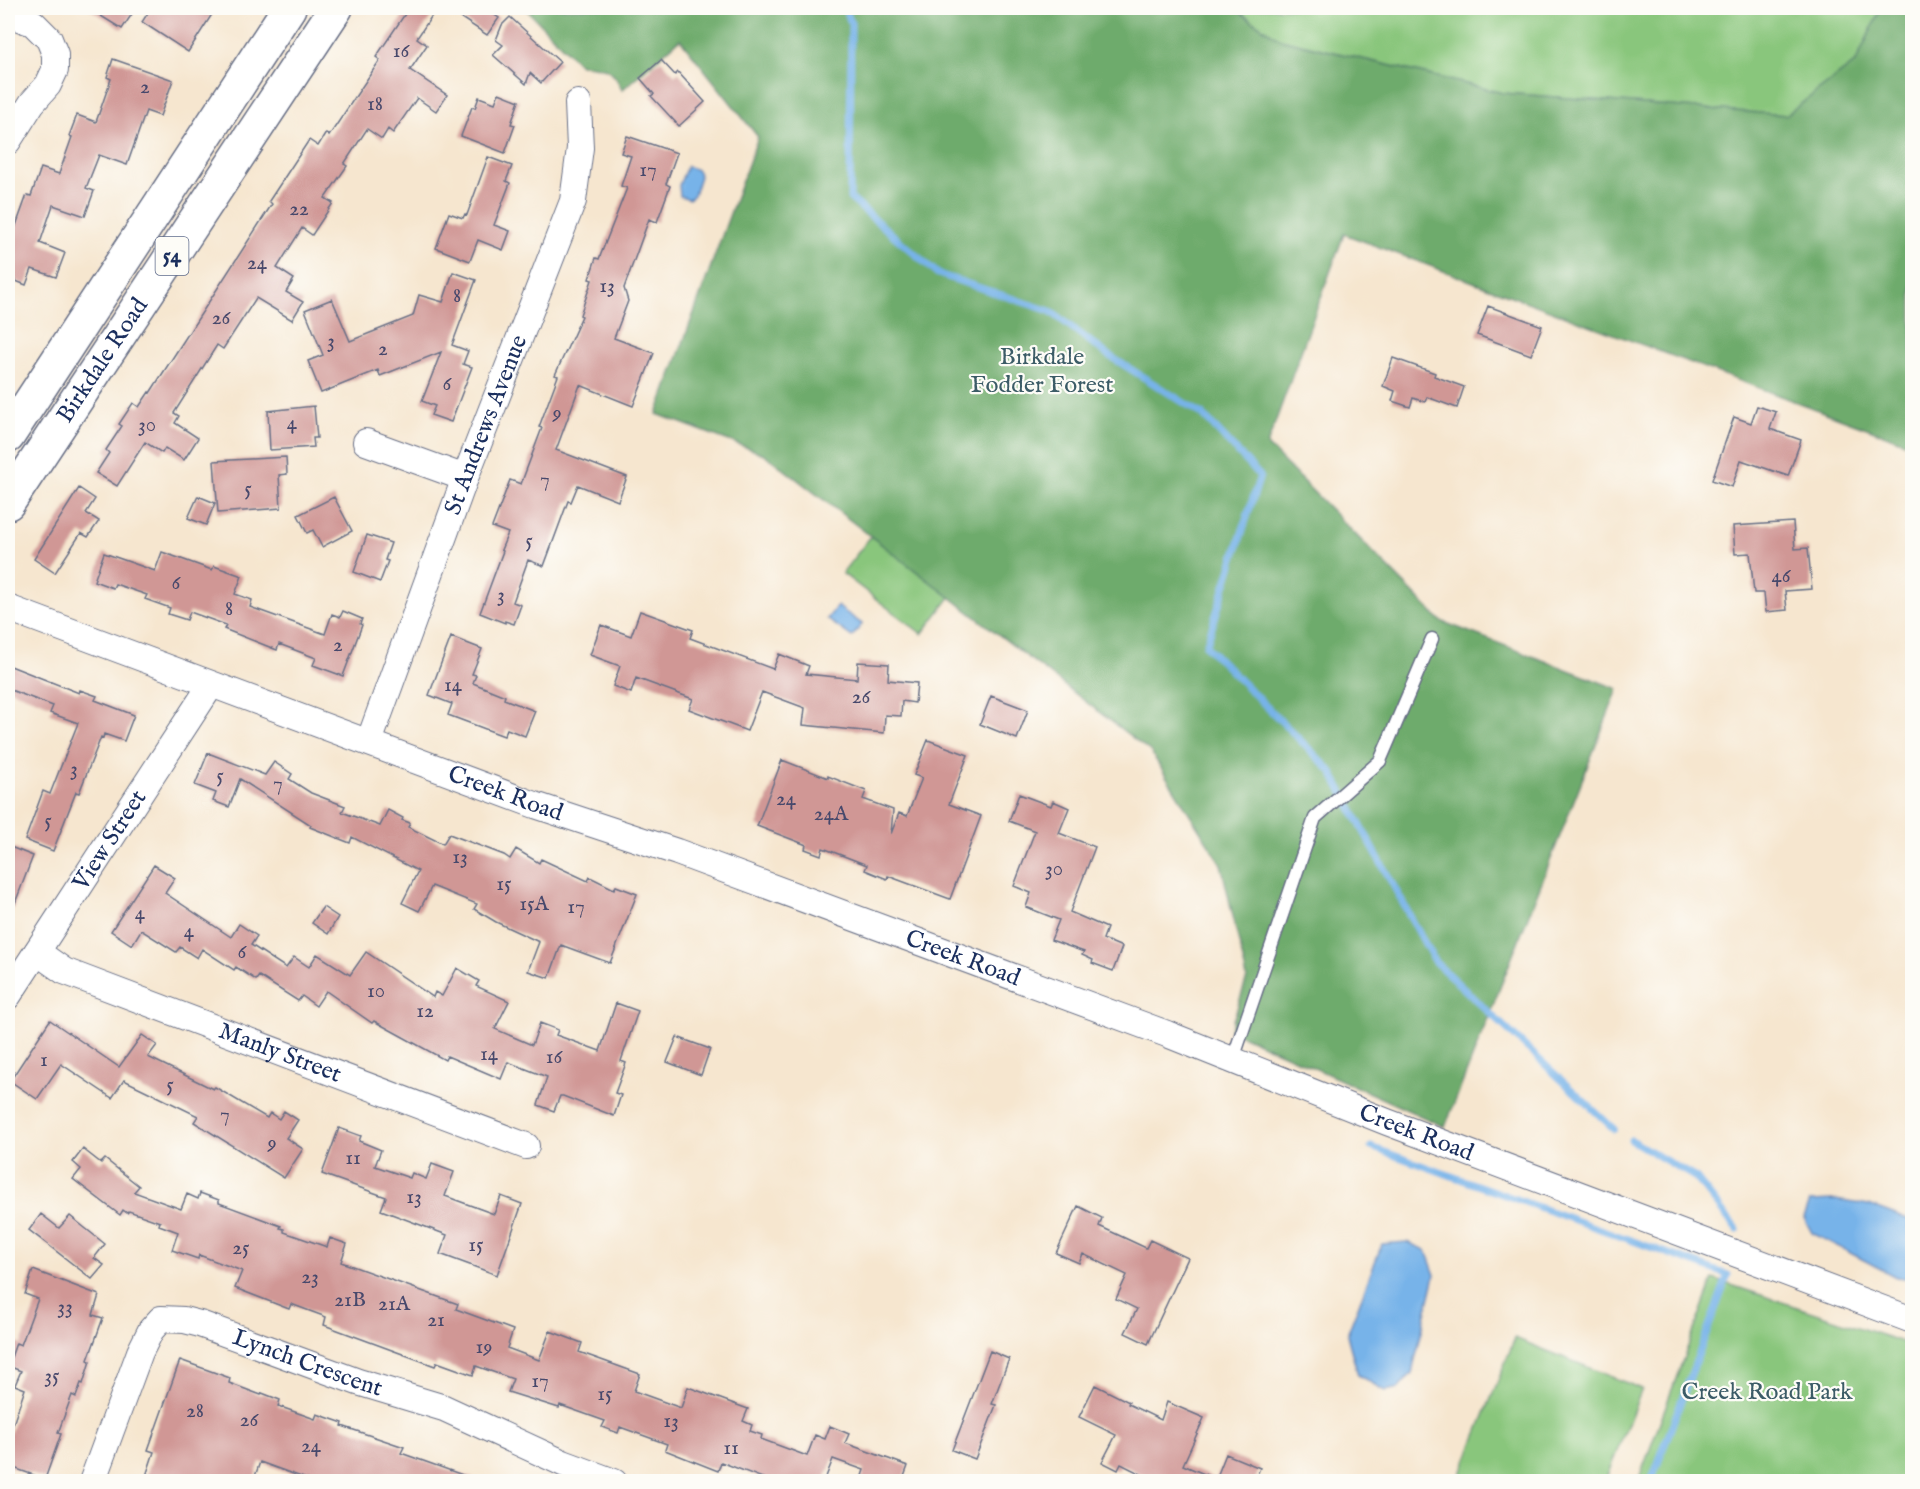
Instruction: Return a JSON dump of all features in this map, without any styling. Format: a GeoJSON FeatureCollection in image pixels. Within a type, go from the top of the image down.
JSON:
{"type":"FeatureCollection","features":[{"type":"Feature","properties":{"kind":"main road","name":"Birkdale Road"},"geometry":{"type":"LineString","coordinates":[[8,436],[289,8]]}},
{"type":"Feature","properties":{"kind":"main road","name":"Birkdale Road"},"geometry":{"type":"LineString","coordinates":[[8,503],[336,8]]}},
{"type":"Feature","properties":{"kind":"street"},"geometry":{"type":"LineString","coordinates":[[8,14],[33,23],[49,39],[55,54],[55,70],[48,85],[32,103],[8,141]]}},
{"type":"Feature","properties":{"kind":"street","name":"St Andrews Avenue"},"geometry":{"type":"LineString","coordinates":[[369,742],[465,478],[573,201],[580,148],[578,103]]}},
{"type":"Feature","properties":{"kind":"street"},"geometry":{"type":"LineString","coordinates":[[366,442],[465,478]]}},
{"type":"Feature","properties":{"kind":"street","name":"Creek Road"},"geometry":{"type":"LineString","coordinates":[[8,608],[535,805],[677,852],[835,910],[1233,1059],[1319,1096],[1912,1320]]}},
{"type":"Feature","properties":{"kind":"street","name":"View Street"},"geometry":{"type":"LineString","coordinates":[[8,996],[211,685]]}},
{"type":"Feature","properties":{"kind":"street","name":"Manly Street"},"geometry":{"type":"LineString","coordinates":[[37,952],[64,971],[526,1146]]}},
{"type":"Feature","properties":{"kind":"street","name":"Lynch Crescent"},"geometry":{"type":"LineString","coordinates":[[92,1482],[140,1352],[151,1330],[161,1319],[192,1322],[358,1382],[444,1408],[563,1463],[614,1482]]}},
{"type":"Feature","properties":{"kind":"lane"},"geometry":{"type":"LineString","coordinates":[[1233,1059],[1315,818],[1380,761],[1432,639]]}},
{"type":"Feature","properties":{"kind":"green space","name":"Birkdale Fodder Forest"},"geometry":{"type":"Polygon","coordinates":[[[525,8],[1233,8],[1280,39],[1503,93],[1786,115],[1856,62],[1881,8],[1912,8],[1912,445],[1344,234],[1267,445],[1441,621],[1618,689],[1445,1127],[1230,1030],[1247,978],[1221,864],[1151,752],[764,454],[657,414],[758,137],[680,39],[622,90],[615,76],[606,69],[580,65],[525,8]]]}},
{"type":"Feature","properties":{"kind":"green space"},"geometry":{"type":"Polygon","coordinates":[[[1233,8],[1881,8],[1856,62],[1786,115],[1503,93],[1280,39],[1233,8]]]}},
{"type":"Feature","properties":{"kind":"green space"},"geometry":{"type":"Polygon","coordinates":[[[871,536],[951,596],[922,634],[842,573],[871,536]]]}},
{"type":"Feature","properties":{"kind":"green space","name":"Creek Road Park"},"geometry":{"type":"Polygon","coordinates":[[[1713,1279],[1912,1345],[1912,1481],[1638,1481],[1713,1279]]]}},
{"type":"Feature","properties":{"kind":"green space"},"geometry":{"type":"Polygon","coordinates":[[[1515,1338],[1642,1389],[1605,1481],[1458,1481],[1515,1338]]]}},
{"type":"Feature","properties":{"kind":"water"},"geometry":{"type":"Polygon","coordinates":[[[687,166],[697,170],[700,176],[694,195],[689,199],[680,196],[679,185],[687,166]]]}},
{"type":"Feature","properties":{"kind":"water"},"geometry":{"type":"Polygon","coordinates":[[[837,606],[862,624],[852,637],[827,619],[837,606]]]}},
{"type":"Feature","properties":{"kind":"water"},"geometry":{"type":"Polygon","coordinates":[[[1835,1200],[1869,1205],[1912,1221],[1912,1279],[1896,1277],[1812,1233],[1804,1218],[1810,1201],[1835,1200]]]}},
{"type":"Feature","properties":{"kind":"water"},"geometry":{"type":"Polygon","coordinates":[[[1407,1242],[1426,1250],[1435,1275],[1412,1373],[1399,1388],[1385,1391],[1358,1375],[1347,1335],[1382,1244],[1407,1242]]]}},
{"type":"Feature","properties":{"kind":"building"},"geometry":{"type":"Polygon","coordinates":[[[88,8],[136,8],[122,29],[88,8]]]}},
{"type":"Feature","properties":{"kind":"building"},"geometry":{"type":"Polygon","coordinates":[[[151,8],[216,8],[188,52],[142,22],[151,8]]]}},
{"type":"Feature","properties":{"kind":"building"},"geometry":{"type":"Polygon","coordinates":[[[409,8],[437,8],[417,38],[427,45],[410,70],[447,95],[436,111],[417,98],[393,133],[388,129],[382,139],[367,129],[344,164],[347,166],[325,198],[333,203],[312,235],[302,228],[277,268],[294,279],[286,292],[303,302],[292,320],[256,298],[223,349],[217,345],[174,413],[179,416],[175,423],[198,438],[184,460],[165,448],[162,453],[145,442],[117,486],[96,473],[109,453],[106,450],[122,426],[119,424],[133,403],[139,407],[150,393],[272,204],[269,201],[309,140],[318,146],[326,133],[329,136],[380,60],[376,57],[409,8]]]}},
{"type":"Feature","properties":{"kind":"building"},"geometry":{"type":"Polygon","coordinates":[[[446,8],[484,8],[499,18],[487,35],[446,8]]]}},
{"type":"Feature","properties":{"kind":"building"},"geometry":{"type":"Polygon","coordinates":[[[510,17],[560,62],[541,83],[530,73],[526,84],[493,55],[503,45],[496,40],[502,25],[510,17]]]}},
{"type":"Feature","properties":{"kind":"building"},"geometry":{"type":"Polygon","coordinates":[[[113,59],[173,80],[160,116],[146,111],[127,165],[99,155],[86,188],[94,191],[85,216],[53,205],[40,243],[65,253],[56,277],[32,269],[26,285],[8,278],[8,232],[13,234],[27,195],[31,196],[41,168],[59,174],[77,115],[96,122],[111,79],[107,77],[113,59]]]}},
{"type":"Feature","properties":{"kind":"building"},"geometry":{"type":"Polygon","coordinates":[[[661,60],[675,75],[678,72],[705,102],[679,126],[651,96],[654,94],[640,78],[661,60]]]}},
{"type":"Feature","properties":{"kind":"building"},"geometry":{"type":"Polygon","coordinates":[[[499,93],[519,101],[511,124],[515,125],[505,153],[461,136],[472,107],[475,108],[479,97],[495,103],[499,93]]]}},
{"type":"Feature","properties":{"kind":"building"},"geometry":{"type":"Polygon","coordinates":[[[627,136],[677,153],[666,184],[670,186],[657,222],[649,219],[624,288],[628,301],[614,338],[654,353],[633,406],[580,385],[556,450],[627,477],[618,501],[578,485],[571,502],[568,501],[544,566],[528,560],[513,602],[521,605],[514,624],[505,621],[505,623],[480,613],[508,533],[492,527],[510,480],[521,484],[542,428],[539,427],[558,376],[555,375],[582,316],[580,315],[592,280],[589,279],[596,258],[599,259],[627,188],[621,186],[631,156],[621,153],[627,136]]]}},
{"type":"Feature","properties":{"kind":"building"},"geometry":{"type":"Polygon","coordinates":[[[488,157],[512,166],[506,181],[510,183],[494,225],[510,231],[503,250],[478,240],[470,261],[436,248],[449,213],[463,218],[465,214],[467,215],[488,157]]]}},
{"type":"Feature","properties":{"kind":"building"},"geometry":{"type":"Polygon","coordinates":[[[453,272],[476,280],[452,345],[468,351],[463,364],[472,367],[451,422],[431,415],[435,406],[422,401],[441,352],[380,376],[378,370],[321,393],[308,361],[323,355],[305,310],[332,299],[350,341],[413,316],[419,295],[443,302],[453,272]]]}},
{"type":"Feature","properties":{"kind":"building"},"geometry":{"type":"Polygon","coordinates":[[[1488,306],[1542,326],[1531,355],[1477,335],[1488,306]]]}},
{"type":"Feature","properties":{"kind":"building"},"geometry":{"type":"Polygon","coordinates":[[[1393,358],[1435,373],[1434,376],[1464,387],[1457,408],[1427,397],[1425,402],[1413,398],[1410,407],[1392,401],[1395,391],[1383,386],[1393,358]]]}},
{"type":"Feature","properties":{"kind":"building"},"geometry":{"type":"Polygon","coordinates":[[[314,406],[317,438],[313,438],[314,447],[270,450],[268,411],[314,406]]]}},
{"type":"Feature","properties":{"kind":"building"},"geometry":{"type":"Polygon","coordinates":[[[1757,406],[1776,412],[1770,429],[1801,440],[1788,476],[1741,460],[1732,487],[1712,480],[1734,417],[1751,423],[1757,406]]]}},
{"type":"Feature","properties":{"kind":"building"},"geometry":{"type":"Polygon","coordinates":[[[286,457],[287,474],[279,475],[281,508],[218,513],[214,461],[286,457]]]}},
{"type":"Feature","properties":{"kind":"building"},"geometry":{"type":"Polygon","coordinates":[[[79,488],[95,499],[86,513],[99,521],[88,537],[81,533],[55,573],[34,559],[79,488]]]}},
{"type":"Feature","properties":{"kind":"building"},"geometry":{"type":"Polygon","coordinates":[[[198,496],[215,503],[206,525],[188,518],[198,496]]]}},
{"type":"Feature","properties":{"kind":"building"},"geometry":{"type":"Polygon","coordinates":[[[334,497],[352,531],[322,547],[313,530],[307,533],[298,515],[334,497]]]}},
{"type":"Feature","properties":{"kind":"building"},"geometry":{"type":"Polygon","coordinates":[[[1793,522],[1795,549],[1808,548],[1812,589],[1785,591],[1787,610],[1766,612],[1764,593],[1754,593],[1750,553],[1735,554],[1733,526],[1793,522]]]}},
{"type":"Feature","properties":{"kind":"building"},"geometry":{"type":"Polygon","coordinates":[[[367,535],[391,543],[385,560],[388,561],[380,582],[354,572],[367,535]]]}},
{"type":"Feature","properties":{"kind":"building"},"geometry":{"type":"Polygon","coordinates":[[[162,552],[212,570],[214,566],[242,576],[235,594],[252,600],[250,607],[325,634],[332,614],[340,617],[343,611],[362,619],[360,624],[362,625],[343,676],[313,665],[316,658],[279,644],[277,650],[224,629],[226,625],[190,612],[187,620],[168,614],[170,608],[145,599],[147,595],[115,584],[113,588],[94,581],[104,553],[155,571],[162,552]]]}},
{"type":"Feature","properties":{"kind":"building"},"geometry":{"type":"Polygon","coordinates":[[[640,611],[693,630],[690,638],[773,669],[779,654],[809,666],[806,674],[857,679],[858,662],[889,664],[888,680],[917,683],[915,703],[902,701],[901,716],[885,715],[884,733],[803,725],[805,708],[762,692],[747,731],[689,709],[693,699],[636,678],[631,693],[613,686],[620,666],[590,655],[601,625],[631,636],[640,611]]]}},
{"type":"Feature","properties":{"kind":"building"},"geometry":{"type":"Polygon","coordinates":[[[451,637],[482,649],[472,674],[476,675],[473,683],[505,696],[504,699],[535,711],[525,736],[507,729],[504,736],[448,715],[452,704],[429,695],[451,637]]]}},
{"type":"Feature","properties":{"kind":"building"},"geometry":{"type":"Polygon","coordinates":[[[8,665],[79,693],[80,690],[97,696],[95,700],[134,715],[124,741],[104,734],[103,738],[101,737],[53,851],[25,840],[43,791],[50,794],[78,723],[50,713],[53,706],[8,689],[8,665]]]}},
{"type":"Feature","properties":{"kind":"building"},"geometry":{"type":"Polygon","coordinates":[[[991,696],[1028,710],[1017,739],[980,724],[991,696]]]}},
{"type":"Feature","properties":{"kind":"building"},"geometry":{"type":"Polygon","coordinates":[[[928,740],[968,755],[949,804],[981,816],[950,899],[888,876],[887,879],[865,870],[867,865],[823,848],[821,855],[805,849],[804,844],[757,826],[782,760],[866,791],[863,799],[893,810],[891,834],[899,813],[907,816],[922,778],[914,775],[928,740]]]}},
{"type":"Feature","properties":{"kind":"building"},"geometry":{"type":"Polygon","coordinates":[[[208,753],[265,775],[274,762],[292,774],[289,779],[311,793],[345,806],[342,812],[380,826],[388,810],[410,823],[408,827],[443,844],[449,834],[510,859],[516,849],[539,863],[541,859],[588,881],[590,877],[614,889],[616,886],[637,894],[610,963],[561,945],[549,978],[528,971],[539,942],[474,909],[477,904],[432,886],[419,911],[402,903],[418,871],[352,837],[350,843],[310,827],[311,825],[240,779],[229,807],[213,801],[216,793],[195,785],[208,753]]]}},
{"type":"Feature","properties":{"kind":"building"},"geometry":{"type":"Polygon","coordinates":[[[1019,794],[1051,806],[1053,801],[1069,808],[1059,833],[1095,847],[1070,912],[1107,928],[1103,939],[1122,947],[1113,971],[1092,963],[1093,960],[1082,955],[1084,952],[1051,940],[1059,920],[1026,907],[1031,893],[1014,886],[1035,831],[1009,821],[1019,794]]]}},
{"type":"Feature","properties":{"kind":"building"},"geometry":{"type":"Polygon","coordinates":[[[8,846],[33,856],[9,919],[8,918],[8,846]]]}},
{"type":"Feature","properties":{"kind":"building"},"geometry":{"type":"Polygon","coordinates":[[[154,865],[175,878],[165,893],[231,937],[239,924],[257,936],[251,945],[286,968],[294,957],[309,967],[317,954],[350,975],[366,952],[433,997],[435,992],[442,996],[457,968],[479,981],[476,986],[509,1001],[495,1029],[532,1045],[540,1023],[558,1030],[556,1035],[600,1051],[616,1003],[638,1011],[621,1061],[626,1063],[615,1093],[621,1095],[614,1116],[563,1096],[560,1096],[554,1111],[538,1105],[547,1077],[508,1062],[501,1079],[447,1056],[445,1060],[374,1021],[372,1023],[326,991],[316,1006],[302,996],[298,1001],[259,976],[256,980],[236,967],[234,970],[202,949],[197,958],[180,947],[176,952],[141,930],[132,945],[111,931],[154,865]]]}},
{"type":"Feature","properties":{"kind":"building"},"geometry":{"type":"Polygon","coordinates":[[[323,907],[338,917],[328,934],[312,923],[323,907]]]}},
{"type":"Feature","properties":{"kind":"building"},"geometry":{"type":"Polygon","coordinates":[[[50,1020],[119,1067],[142,1035],[157,1045],[148,1057],[213,1089],[215,1087],[267,1118],[270,1113],[279,1119],[284,1111],[298,1120],[286,1138],[303,1149],[284,1178],[194,1122],[198,1116],[124,1080],[112,1098],[61,1064],[37,1099],[10,1081],[50,1020]]]}},
{"type":"Feature","properties":{"kind":"building"},"geometry":{"type":"Polygon","coordinates":[[[677,1037],[710,1049],[701,1075],[667,1062],[677,1037]]]}},
{"type":"Feature","properties":{"kind":"building"},"geometry":{"type":"Polygon","coordinates":[[[339,1128],[361,1136],[359,1141],[381,1150],[375,1166],[410,1178],[412,1173],[426,1179],[432,1164],[454,1172],[445,1196],[494,1214],[501,1196],[522,1204],[497,1275],[440,1254],[447,1235],[381,1210],[386,1197],[322,1174],[339,1128]]]}},
{"type":"Feature","properties":{"kind":"building"},"geometry":{"type":"Polygon","coordinates":[[[83,1149],[101,1163],[105,1159],[139,1186],[134,1192],[181,1209],[187,1194],[198,1199],[200,1193],[219,1200],[219,1203],[281,1226],[284,1232],[327,1247],[330,1238],[347,1244],[341,1262],[458,1304],[456,1309],[513,1330],[507,1348],[539,1360],[550,1331],[582,1343],[579,1352],[640,1374],[634,1391],[681,1408],[688,1387],[748,1409],[743,1421],[752,1425],[750,1431],[762,1435],[761,1439],[807,1456],[815,1435],[825,1439],[830,1426],[849,1434],[845,1443],[908,1466],[902,1482],[860,1482],[864,1470],[833,1459],[824,1482],[773,1482],[721,1462],[718,1471],[665,1450],[667,1444],[620,1427],[618,1433],[602,1427],[605,1421],[560,1405],[559,1408],[508,1392],[513,1379],[476,1366],[473,1375],[437,1362],[435,1366],[324,1325],[326,1317],[291,1304],[289,1309],[235,1288],[242,1271],[199,1255],[198,1259],[172,1250],[178,1232],[159,1225],[160,1222],[129,1211],[127,1213],[123,1210],[120,1215],[73,1179],[81,1169],[73,1162],[83,1149]]]}},
{"type":"Feature","properties":{"kind":"building"},"geometry":{"type":"Polygon","coordinates":[[[1078,1206],[1102,1218],[1099,1226],[1146,1248],[1150,1240],[1188,1258],[1148,1344],[1125,1333],[1137,1309],[1116,1299],[1127,1275],[1083,1254],[1079,1263],[1056,1253],[1078,1206]]]}},
{"type":"Feature","properties":{"kind":"building"},"geometry":{"type":"Polygon","coordinates":[[[41,1214],[59,1228],[70,1216],[105,1244],[94,1258],[104,1265],[92,1279],[29,1230],[41,1214]]]}},
{"type":"Feature","properties":{"kind":"building"},"geometry":{"type":"Polygon","coordinates":[[[33,1270],[99,1295],[93,1315],[103,1318],[88,1360],[90,1361],[83,1384],[81,1383],[76,1397],[72,1395],[45,1479],[8,1466],[8,1439],[25,1389],[15,1385],[21,1371],[8,1366],[16,1343],[21,1345],[38,1299],[25,1294],[33,1270]]]}},
{"type":"Feature","properties":{"kind":"building"},"geometry":{"type":"Polygon","coordinates":[[[990,1351],[1009,1359],[992,1404],[996,1405],[975,1459],[952,1450],[990,1351]]]}},
{"type":"Feature","properties":{"kind":"building"},"geometry":{"type":"Polygon","coordinates":[[[180,1360],[230,1378],[229,1383],[280,1400],[278,1406],[315,1419],[317,1414],[343,1423],[342,1426],[404,1447],[401,1453],[474,1479],[474,1482],[315,1482],[260,1462],[253,1482],[144,1482],[154,1452],[148,1450],[180,1360]]]}},
{"type":"Feature","properties":{"kind":"building"},"geometry":{"type":"Polygon","coordinates":[[[1095,1385],[1161,1420],[1167,1402],[1204,1418],[1183,1465],[1216,1479],[1226,1454],[1260,1468],[1254,1482],[1157,1482],[1121,1464],[1118,1470],[1102,1462],[1116,1435],[1079,1417],[1095,1385]]]}},
{"type":"Feature","properties":{"kind":"waterway"},"geometry":{"type":"LineString","coordinates":[[845,8],[851,23],[850,198],[938,274],[1050,311],[1108,355],[1202,414],[1260,476],[1206,646],[1331,771],[1435,962],[1614,1129]]}},
{"type":"Feature","properties":{"kind":"waterway"},"geometry":{"type":"LineString","coordinates":[[1631,1140],[1696,1178],[1737,1230]]}},
{"type":"Feature","properties":{"kind":"waterway"},"geometry":{"type":"LineString","coordinates":[[1371,1147],[1728,1275],[1651,1482]]}}]}
